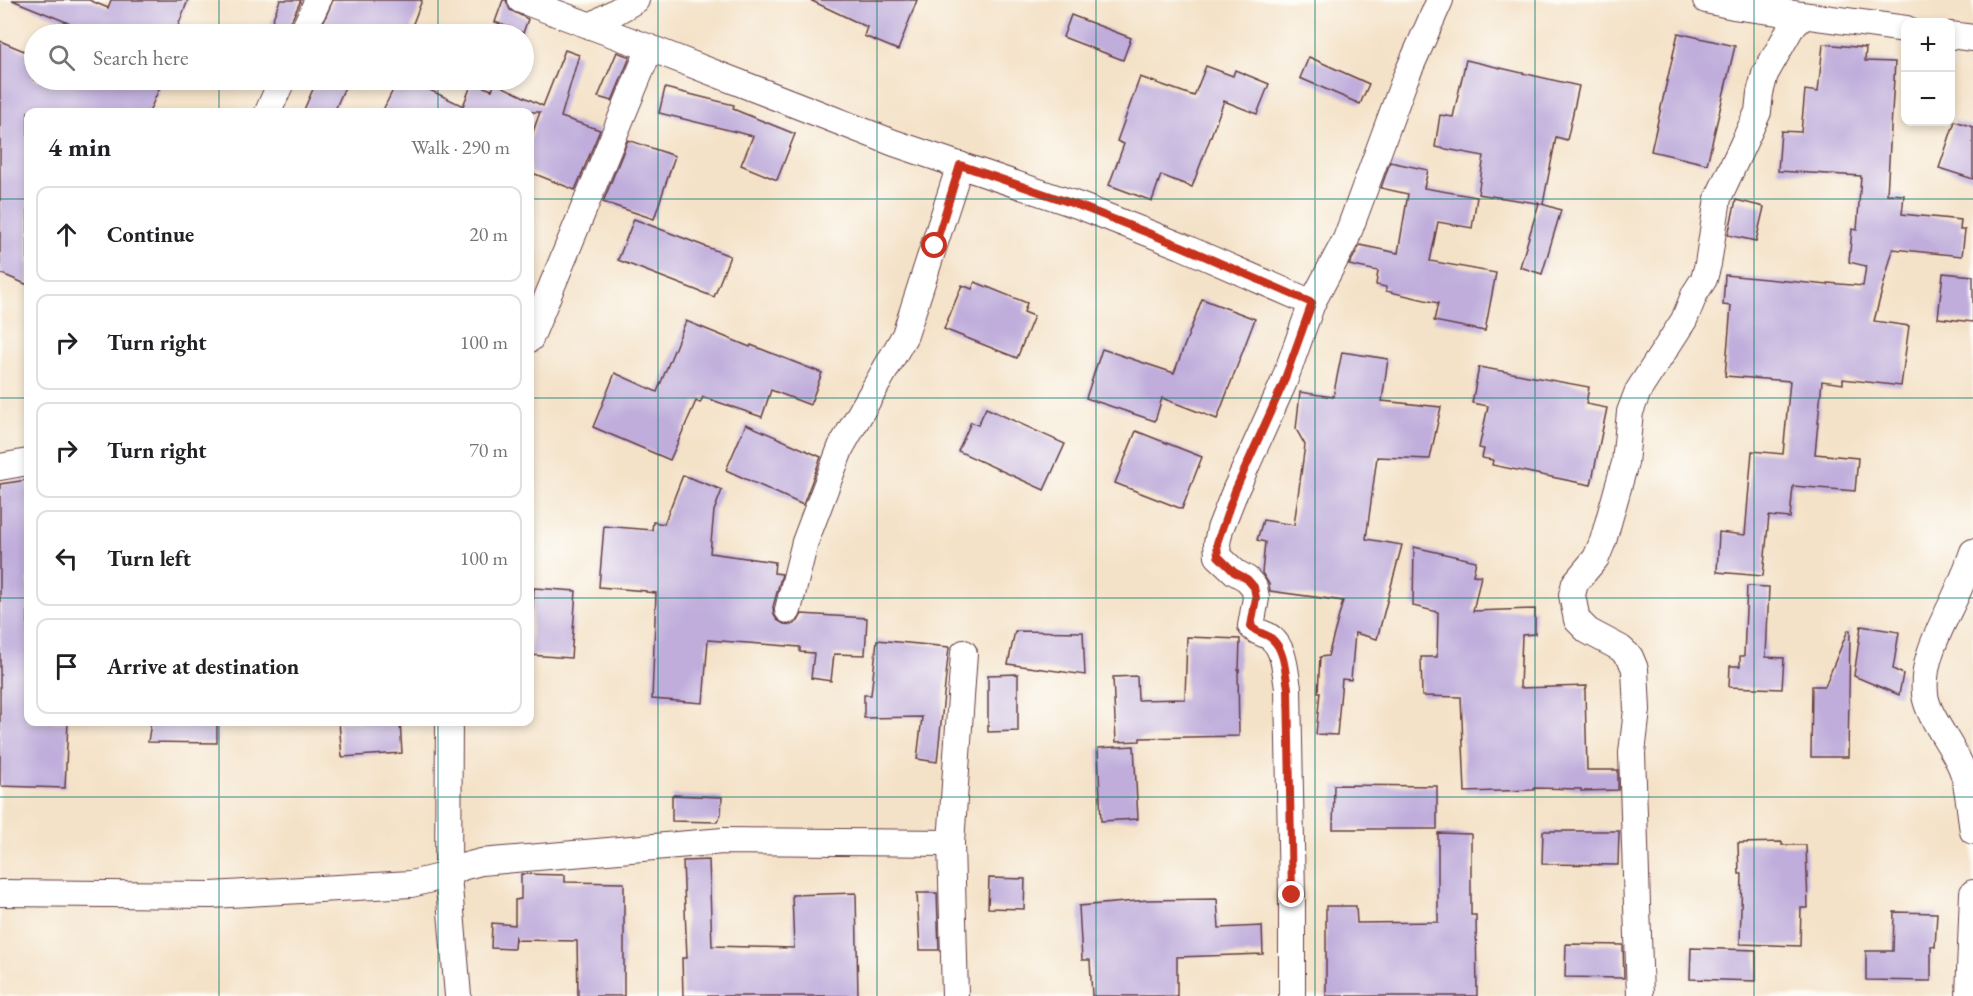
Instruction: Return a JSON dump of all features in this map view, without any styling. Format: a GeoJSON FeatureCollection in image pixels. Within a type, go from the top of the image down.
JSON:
{"type":"FeatureCollection","features":[{"type":"Feature","properties":{"kind":"street"},"geometry":{"type":"LineString","coordinates":[[307,24],[318,0]]}},
{"type":"Feature","properties":{"kind":"street"},"geometry":{"type":"LineString","coordinates":[[521,0],[894,143],[1090,210],[1181,246],[1312,303]]}},
{"type":"Feature","properties":{"kind":"street"},"geometry":{"type":"LineString","coordinates":[[591,26],[636,0]]}},
{"type":"Feature","properties":{"kind":"street"},"geometry":{"type":"LineString","coordinates":[[1292,996],[1288,688],[1284,662],[1277,645],[1270,636],[1255,632],[1251,626],[1256,598],[1254,587],[1218,556],[1217,543],[1235,491],[1283,384],[1312,303],[1346,239],[1405,79],[1440,0]]}},
{"type":"Feature","properties":{"kind":"street"},"geometry":{"type":"LineString","coordinates":[[1706,0],[1734,6],[1810,11],[1901,28]]}},
{"type":"Feature","properties":{"kind":"street"},"geometry":{"type":"LineString","coordinates":[[1640,996],[1632,753],[1637,710],[1635,669],[1630,657],[1620,648],[1588,631],[1577,620],[1572,595],[1575,583],[1596,558],[1603,541],[1625,463],[1630,412],[1638,391],[1684,320],[1695,293],[1704,279],[1718,198],[1758,112],[1765,74],[1791,28],[1810,11]]}},
{"type":"Feature","properties":{"kind":"street"},"geometry":{"type":"LineString","coordinates":[[1955,36],[1973,38]]}},
{"type":"Feature","properties":{"kind":"street"},"geometry":{"type":"LineString","coordinates":[[534,329],[650,48]]}},
{"type":"Feature","properties":{"kind":"street"},"geometry":{"type":"LineString","coordinates":[[270,108],[278,90]]}},
{"type":"Feature","properties":{"kind":"street"},"geometry":{"type":"LineString","coordinates":[[788,610],[805,542],[841,447],[904,335],[960,165]]}},
{"type":"Feature","properties":{"kind":"street"},"geometry":{"type":"LineString","coordinates":[[0,467],[24,463]]}},
{"type":"Feature","properties":{"kind":"street"},"geometry":{"type":"LineString","coordinates":[[1973,552],[1931,649],[1925,679],[1925,696],[1930,712],[1963,772],[1973,831]]}},
{"type":"Feature","properties":{"kind":"street"},"geometry":{"type":"LineString","coordinates":[[955,996],[951,843],[964,653]]}},
{"type":"Feature","properties":{"kind":"street"},"geometry":{"type":"LineString","coordinates":[[449,726],[448,875],[458,996]]}},
{"type":"Feature","properties":{"kind":"street"},"geometry":{"type":"LineString","coordinates":[[0,893],[211,894],[411,884],[448,875],[462,867],[481,862],[723,841],[951,843]]}},
{"type":"Feature","properties":{"kind":"street"},"geometry":{"type":"LineString","coordinates":[[1969,996],[1973,893]]}},
{"type":"Feature","properties":{"kind":"building"},"geometry":{"type":"Polygon","coordinates":[[[12,0],[89,0],[108,8],[111,0],[188,0],[179,24],[71,24],[12,0]]]}},
{"type":"Feature","properties":{"kind":"building"},"geometry":{"type":"Polygon","coordinates":[[[280,0],[301,0],[290,24],[271,24],[280,0]]]}},
{"type":"Feature","properties":{"kind":"building"},"geometry":{"type":"Polygon","coordinates":[[[333,0],[422,0],[413,24],[322,24],[333,0]]]}},
{"type":"Feature","properties":{"kind":"building"},"geometry":{"type":"Polygon","coordinates":[[[503,0],[506,0],[510,10],[528,19],[526,24],[495,22],[503,0]]]}},
{"type":"Feature","properties":{"kind":"building"},"geometry":{"type":"Polygon","coordinates":[[[810,0],[917,0],[898,50],[864,36],[867,27],[810,0]]]}},
{"type":"Feature","properties":{"kind":"building"},"geometry":{"type":"Polygon","coordinates":[[[1071,15],[1131,38],[1123,60],[1063,37],[1071,15]]]}},
{"type":"Feature","properties":{"kind":"building"},"geometry":{"type":"Polygon","coordinates":[[[1678,33],[1735,46],[1707,164],[1651,151],[1678,33]]]}},
{"type":"Feature","properties":{"kind":"building"},"geometry":{"type":"Polygon","coordinates":[[[0,41],[24,51],[24,90],[159,90],[151,108],[24,108],[24,283],[0,273],[0,41]]]}},
{"type":"Feature","properties":{"kind":"building"},"geometry":{"type":"Polygon","coordinates":[[[1823,44],[1866,48],[1865,61],[1895,62],[1887,194],[1904,195],[1902,214],[1961,220],[1960,230],[1965,230],[1962,256],[1893,249],[1874,321],[1909,326],[1901,386],[1843,379],[1843,384],[1822,381],[1815,454],[1858,458],[1855,491],[1793,486],[1790,518],[1769,516],[1763,576],[1717,572],[1719,532],[1745,535],[1752,451],[1783,454],[1790,381],[1725,376],[1731,306],[1723,305],[1725,275],[1863,286],[1866,266],[1849,262],[1852,229],[1857,230],[1861,176],[1778,171],[1781,131],[1801,132],[1805,90],[1818,92],[1823,44]]]}},
{"type":"Feature","properties":{"kind":"building"},"geometry":{"type":"Polygon","coordinates":[[[565,50],[579,55],[561,117],[600,130],[575,190],[534,174],[534,129],[540,112],[534,112],[534,108],[384,108],[393,90],[430,90],[463,106],[469,90],[510,90],[543,106],[565,50]]]}},
{"type":"Feature","properties":{"kind":"building"},"geometry":{"type":"Polygon","coordinates":[[[617,52],[630,57],[612,101],[598,97],[617,52]]]}},
{"type":"Feature","properties":{"kind":"building"},"geometry":{"type":"Polygon","coordinates":[[[1309,57],[1369,84],[1360,104],[1300,78],[1309,57]]]}},
{"type":"Feature","properties":{"kind":"building"},"geometry":{"type":"Polygon","coordinates":[[[1466,60],[1579,86],[1567,140],[1556,137],[1543,204],[1478,194],[1484,156],[1435,147],[1440,115],[1453,117],[1466,60]]]}},
{"type":"Feature","properties":{"kind":"building"},"geometry":{"type":"Polygon","coordinates":[[[1206,66],[1233,76],[1235,70],[1269,84],[1257,114],[1224,101],[1192,187],[1161,175],[1152,201],[1109,185],[1124,144],[1117,141],[1140,77],[1194,96],[1206,66]]]}},
{"type":"Feature","properties":{"kind":"building"},"geometry":{"type":"Polygon","coordinates":[[[665,88],[734,105],[733,109],[795,134],[777,180],[741,165],[753,136],[659,113],[665,88]]]}},
{"type":"Feature","properties":{"kind":"building"},"geometry":{"type":"Polygon","coordinates":[[[313,90],[344,90],[336,108],[305,108],[313,90]]]}},
{"type":"Feature","properties":{"kind":"building"},"geometry":{"type":"Polygon","coordinates":[[[1955,121],[1973,127],[1973,179],[1939,168],[1955,121]]]}},
{"type":"Feature","properties":{"kind":"building"},"geometry":{"type":"Polygon","coordinates":[[[628,140],[675,156],[654,219],[603,202],[628,140]]]}},
{"type":"Feature","properties":{"kind":"building"},"geometry":{"type":"Polygon","coordinates":[[[1390,162],[1428,170],[1424,188],[1477,197],[1472,228],[1438,222],[1430,261],[1496,273],[1485,331],[1434,321],[1438,303],[1386,291],[1386,287],[1376,285],[1378,271],[1349,265],[1360,245],[1398,253],[1408,194],[1381,188],[1390,162]]]}},
{"type":"Feature","properties":{"kind":"building"},"geometry":{"type":"Polygon","coordinates":[[[1736,200],[1764,207],[1756,241],[1728,235],[1736,200]]]}},
{"type":"Feature","properties":{"kind":"building"},"geometry":{"type":"Polygon","coordinates":[[[1539,203],[1561,210],[1542,274],[1520,267],[1539,203]]]}},
{"type":"Feature","properties":{"kind":"building"},"geometry":{"type":"Polygon","coordinates":[[[634,219],[730,256],[714,297],[618,260],[634,219]]]}},
{"type":"Feature","properties":{"kind":"building"},"geometry":{"type":"Polygon","coordinates":[[[1943,273],[1973,276],[1973,322],[1938,318],[1943,273]]]}},
{"type":"Feature","properties":{"kind":"building"},"geometry":{"type":"Polygon","coordinates":[[[975,282],[1027,303],[1024,312],[1034,316],[1017,358],[944,329],[962,285],[972,289],[975,282]]]}},
{"type":"Feature","properties":{"kind":"building"},"geometry":{"type":"Polygon","coordinates":[[[1202,299],[1255,319],[1217,419],[1162,398],[1155,421],[1086,398],[1102,349],[1174,373],[1202,299]]]}},
{"type":"Feature","properties":{"kind":"building"},"geometry":{"type":"Polygon","coordinates":[[[686,321],[822,373],[810,405],[771,390],[762,417],[703,397],[700,403],[696,401],[670,460],[593,427],[615,373],[657,392],[686,321]]]}},
{"type":"Feature","properties":{"kind":"building"},"geometry":{"type":"Polygon","coordinates":[[[1342,352],[1388,359],[1382,401],[1441,407],[1430,459],[1377,457],[1366,539],[1402,545],[1377,639],[1355,633],[1351,680],[1342,679],[1337,735],[1316,734],[1320,692],[1318,692],[1320,657],[1328,656],[1343,601],[1270,591],[1269,584],[1262,573],[1265,542],[1257,540],[1263,520],[1294,525],[1305,445],[1296,429],[1300,392],[1333,397],[1342,352]]]}},
{"type":"Feature","properties":{"kind":"building"},"geometry":{"type":"Polygon","coordinates":[[[1479,367],[1589,387],[1586,404],[1607,408],[1591,485],[1492,465],[1493,460],[1482,458],[1484,449],[1479,448],[1488,406],[1472,403],[1479,367]]]}},
{"type":"Feature","properties":{"kind":"building"},"geometry":{"type":"Polygon","coordinates":[[[986,408],[1065,444],[1044,490],[958,451],[971,422],[978,425],[986,408]]]}},
{"type":"Feature","properties":{"kind":"building"},"geometry":{"type":"Polygon","coordinates":[[[746,424],[821,457],[803,505],[726,470],[746,424]]]}},
{"type":"Feature","properties":{"kind":"building"},"geometry":{"type":"Polygon","coordinates":[[[1136,431],[1202,457],[1182,509],[1115,483],[1136,431]]]}},
{"type":"Feature","properties":{"kind":"building"},"geometry":{"type":"Polygon","coordinates":[[[683,475],[722,490],[714,511],[710,553],[775,562],[774,573],[782,574],[773,607],[777,620],[792,625],[802,614],[867,618],[865,655],[834,654],[831,681],[811,678],[814,653],[800,652],[800,647],[708,640],[703,703],[652,699],[656,593],[599,587],[604,526],[652,530],[653,522],[664,524],[683,475]]]}},
{"type":"Feature","properties":{"kind":"building"},"geometry":{"type":"Polygon","coordinates":[[[24,480],[24,726],[68,726],[65,788],[0,786],[0,484],[24,480]]]}},
{"type":"Feature","properties":{"kind":"building"},"geometry":{"type":"Polygon","coordinates":[[[1414,547],[1476,561],[1473,575],[1481,576],[1473,611],[1535,609],[1535,634],[1522,635],[1520,688],[1587,686],[1585,692],[1587,770],[1618,770],[1618,790],[1581,791],[1581,789],[1534,788],[1534,790],[1465,792],[1461,697],[1422,696],[1421,657],[1437,657],[1438,612],[1413,606],[1414,547]]]}},
{"type":"Feature","properties":{"kind":"building"},"geometry":{"type":"Polygon","coordinates":[[[1747,586],[1769,587],[1766,657],[1784,658],[1782,689],[1729,687],[1730,666],[1740,666],[1740,656],[1744,656],[1747,586]]]}},
{"type":"Feature","properties":{"kind":"building"},"geometry":{"type":"Polygon","coordinates":[[[534,588],[576,591],[571,658],[534,655],[534,588]]]}},
{"type":"Feature","properties":{"kind":"building"},"geometry":{"type":"Polygon","coordinates":[[[1861,626],[1899,632],[1893,669],[1903,674],[1899,695],[1854,676],[1861,626]]]}},
{"type":"Feature","properties":{"kind":"building"},"geometry":{"type":"Polygon","coordinates":[[[1848,630],[1850,630],[1848,757],[1811,757],[1812,686],[1825,686],[1848,630]]]}},
{"type":"Feature","properties":{"kind":"building"},"geometry":{"type":"Polygon","coordinates":[[[1015,631],[1083,632],[1085,675],[1008,664],[1015,631]]]}},
{"type":"Feature","properties":{"kind":"building"},"geometry":{"type":"Polygon","coordinates":[[[1187,637],[1240,639],[1239,736],[1140,738],[1140,741],[1116,742],[1113,677],[1137,676],[1138,700],[1185,699],[1187,637]]]}},
{"type":"Feature","properties":{"kind":"building"},"geometry":{"type":"Polygon","coordinates":[[[877,640],[949,647],[937,762],[917,759],[922,717],[864,718],[864,695],[871,695],[877,640]]]}},
{"type":"Feature","properties":{"kind":"building"},"geometry":{"type":"Polygon","coordinates":[[[1018,674],[1018,731],[988,732],[988,675],[1018,674]]]}},
{"type":"Feature","properties":{"kind":"building"},"geometry":{"type":"Polygon","coordinates":[[[150,726],[217,726],[217,743],[148,742],[150,726]]]}},
{"type":"Feature","properties":{"kind":"building"},"geometry":{"type":"Polygon","coordinates":[[[339,726],[400,726],[402,753],[342,757],[339,726]]]}},
{"type":"Feature","properties":{"kind":"building"},"geometry":{"type":"Polygon","coordinates":[[[1134,746],[1138,819],[1101,821],[1098,748],[1134,746]]]}},
{"type":"Feature","properties":{"kind":"building"},"geometry":{"type":"Polygon","coordinates":[[[1334,785],[1437,786],[1437,829],[1333,829],[1334,785]]]}},
{"type":"Feature","properties":{"kind":"building"},"geometry":{"type":"Polygon","coordinates":[[[672,795],[722,797],[721,814],[717,822],[672,821],[672,795]]]}},
{"type":"Feature","properties":{"kind":"building"},"geometry":{"type":"Polygon","coordinates":[[[1543,831],[1619,831],[1618,865],[1542,864],[1543,831]]]}},
{"type":"Feature","properties":{"kind":"building"},"geometry":{"type":"Polygon","coordinates":[[[1438,833],[1471,834],[1471,915],[1476,915],[1477,996],[1326,996],[1326,906],[1356,906],[1357,923],[1438,922],[1438,833]]]}},
{"type":"Feature","properties":{"kind":"building"},"geometry":{"type":"Polygon","coordinates":[[[1782,842],[1782,845],[1806,845],[1808,908],[1801,908],[1800,946],[1740,944],[1742,874],[1739,874],[1738,843],[1782,842]]]}},
{"type":"Feature","properties":{"kind":"building"},"geometry":{"type":"Polygon","coordinates":[[[709,860],[712,946],[794,948],[792,895],[856,893],[858,996],[683,996],[682,958],[687,958],[683,861],[709,860]]]}},
{"type":"Feature","properties":{"kind":"building"},"geometry":{"type":"Polygon","coordinates":[[[521,874],[565,875],[565,882],[624,883],[624,996],[578,996],[577,941],[515,940],[515,935],[514,949],[491,948],[492,923],[515,925],[515,900],[521,899],[521,874]]]}},
{"type":"Feature","properties":{"kind":"building"},"geometry":{"type":"Polygon","coordinates":[[[989,878],[1025,879],[1024,909],[988,908],[989,878]]]}},
{"type":"Feature","properties":{"kind":"building"},"geometry":{"type":"Polygon","coordinates":[[[917,893],[937,893],[939,950],[920,950],[917,893]]]}},
{"type":"Feature","properties":{"kind":"building"},"geometry":{"type":"Polygon","coordinates":[[[1217,899],[1219,928],[1262,926],[1263,954],[1177,957],[1177,996],[1092,996],[1090,960],[1082,960],[1079,906],[1148,900],[1217,899]]]}},
{"type":"Feature","properties":{"kind":"building"},"geometry":{"type":"Polygon","coordinates":[[[1894,912],[1937,913],[1935,947],[1931,946],[1931,981],[1866,980],[1866,951],[1893,951],[1894,912]]]}},
{"type":"Feature","properties":{"kind":"building"},"geometry":{"type":"Polygon","coordinates":[[[1566,944],[1623,945],[1624,978],[1565,977],[1566,944]]]}},
{"type":"Feature","properties":{"kind":"building"},"geometry":{"type":"Polygon","coordinates":[[[1691,948],[1756,950],[1756,981],[1690,979],[1691,948]]]}},
{"type":"Feature","properties":{"kind":"route"},"geometry":{"type":"LineString","coordinates":[[935,246],[960,165],[1080,206],[1181,246],[1312,303],[1283,384],[1235,491],[1217,543],[1218,556],[1254,587],[1256,598],[1251,626],[1255,632],[1270,636],[1277,645],[1284,662],[1288,688],[1292,895]]}}]}
